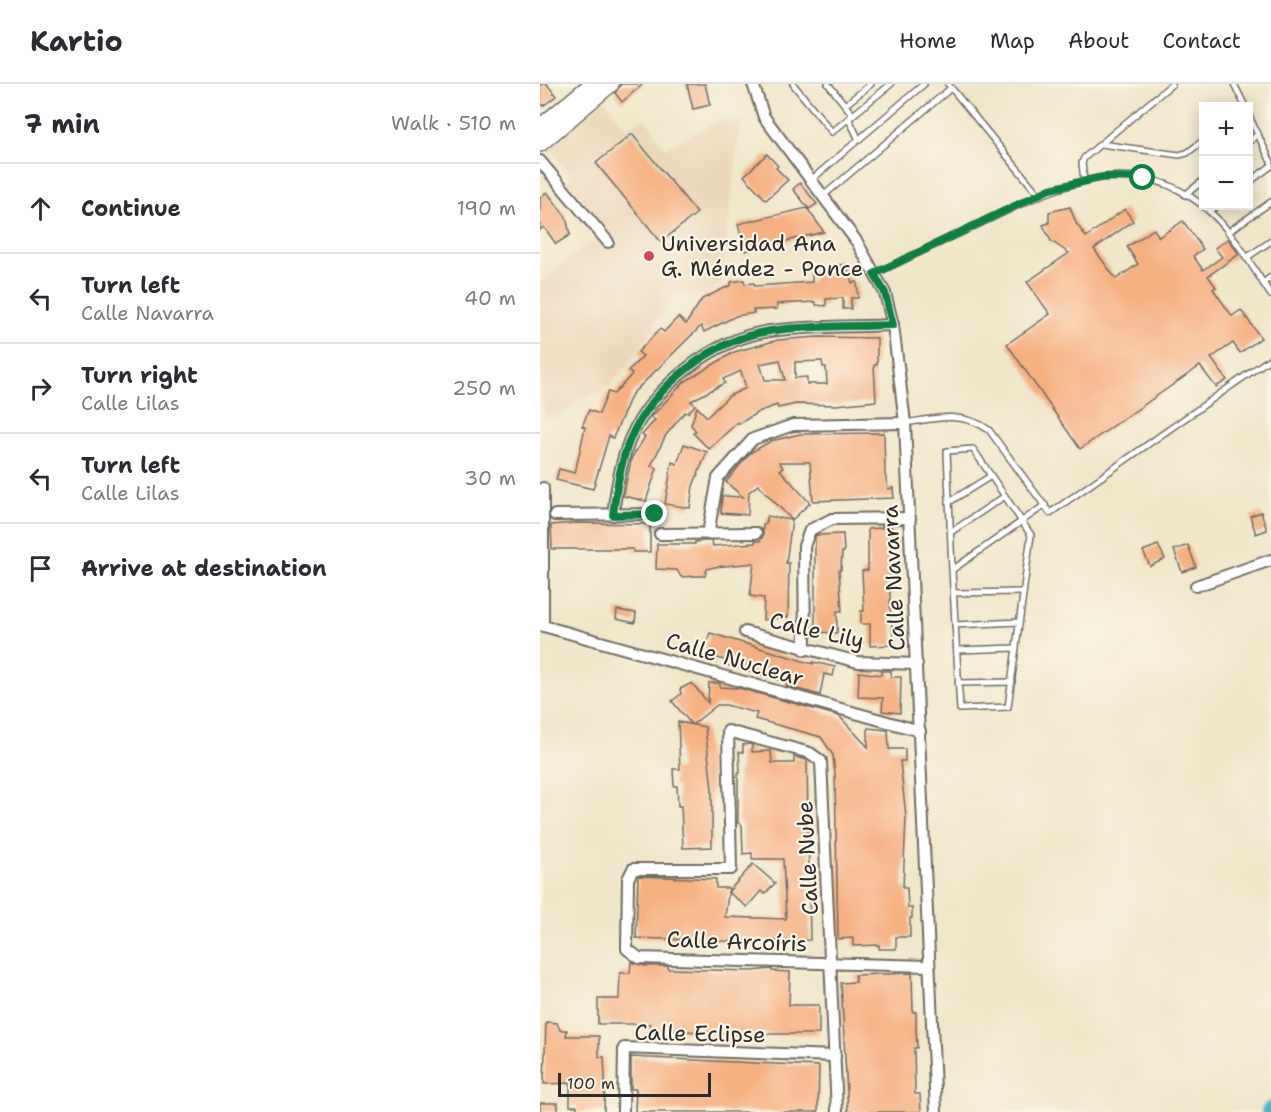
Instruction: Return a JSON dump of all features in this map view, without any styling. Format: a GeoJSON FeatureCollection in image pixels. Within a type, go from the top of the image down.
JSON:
{"type":"FeatureCollection","features":[{"type":"Feature","properties":{"kind":"main road"},"geometry":{"type":"LineString","coordinates":[[540,127],[592,84]]}},
{"type":"Feature","properties":{"kind":"main road"},"geometry":{"type":"LineString","coordinates":[[540,144],[611,84]]}},
{"type":"Feature","properties":{"kind":"street","name":"Calle Navarra"},"geometry":{"type":"LineString","coordinates":[[753,84],[764,117],[857,242],[885,293],[893,325],[906,423],[936,1112]]}},
{"type":"Feature","properties":{"kind":"street"},"geometry":{"type":"LineString","coordinates":[[540,161],[608,242]]}},
{"type":"Feature","properties":{"kind":"street"},"geometry":{"type":"LineString","coordinates":[[613,515],[617,477],[631,438],[654,401],[694,362],[730,343],[768,331],[893,325]]}},
{"type":"Feature","properties":{"kind":"street"},"geometry":{"type":"LineString","coordinates":[[708,534],[718,478],[753,439],[793,425],[906,423]]}},
{"type":"Feature","properties":{"kind":"street"},"geometry":{"type":"LineString","coordinates":[[542,625],[543,488]]}},
{"type":"Feature","properties":{"kind":"street"},"geometry":{"type":"LineString","coordinates":[[555,515],[655,514]]}},
{"type":"Feature","properties":{"kind":"street"},"geometry":{"type":"LineString","coordinates":[[805,650],[804,546],[810,530],[832,519],[910,518]]}},
{"type":"Feature","properties":{"kind":"street"},"geometry":{"type":"LineString","coordinates":[[660,534],[756,532]]}},
{"type":"Feature","properties":{"kind":"street"},"geometry":{"type":"LineString","coordinates":[[1196,586],[1271,560]]}},
{"type":"Feature","properties":{"kind":"street","name":"Calle Nuclear"},"geometry":{"type":"LineString","coordinates":[[542,625],[920,732]]}},
{"type":"Feature","properties":{"kind":"street","name":"Calle Lily"},"geometry":{"type":"LineString","coordinates":[[745,632],[805,650],[858,662],[916,664]]}},
{"type":"Feature","properties":{"kind":"street","name":"Calle Nube"},"geometry":{"type":"LineString","coordinates":[[633,869],[731,869],[728,732],[810,753],[821,761],[837,1112]]}},
{"type":"Feature","properties":{"kind":"street","name":"Calle Arcoíris"},"geometry":{"type":"LineString","coordinates":[[633,869],[628,879],[627,949],[639,957],[929,966]]}},
{"type":"Feature","properties":{"kind":"street","name":"Calle Eclipse"},"geometry":{"type":"LineString","coordinates":[[623,1112],[624,1048],[835,1056]]}},
{"type":"Feature","properties":{"kind":"lane"},"geometry":{"type":"LineString","coordinates":[[792,84],[832,132],[891,84]]}},
{"type":"Feature","properties":{"kind":"lane"},"geometry":{"type":"LineString","coordinates":[[828,84],[845,105],[859,140]]}},
{"type":"Feature","properties":{"kind":"lane"},"geometry":{"type":"LineString","coordinates":[[845,105],[871,84]]}},
{"type":"Feature","properties":{"kind":"lane"},"geometry":{"type":"LineString","coordinates":[[811,180],[924,84]]}},
{"type":"Feature","properties":{"kind":"lane"},"geometry":{"type":"LineString","coordinates":[[1084,181],[1082,163],[1172,84]]}},
{"type":"Feature","properties":{"kind":"lane"},"geometry":{"type":"LineString","coordinates":[[1234,84],[1243,102]]}},
{"type":"Feature","properties":{"kind":"lane"},"geometry":{"type":"LineString","coordinates":[[823,196],[949,86],[1039,195]]}},
{"type":"Feature","properties":{"kind":"lane"},"geometry":{"type":"LineString","coordinates":[[1253,124],[1271,164],[1253,179]]}},
{"type":"Feature","properties":{"kind":"lane"},"geometry":{"type":"LineString","coordinates":[[1253,138],[1258,134]]}},
{"type":"Feature","properties":{"kind":"lane"},"geometry":{"type":"LineString","coordinates":[[1101,144],[1179,155],[1187,153],[1199,143]]}},
{"type":"Feature","properties":{"kind":"lane"},"geometry":{"type":"LineString","coordinates":[[874,274],[1039,195],[1104,177],[1143,178],[1185,195],[1209,211],[1228,232],[1271,295]]}},
{"type":"Feature","properties":{"kind":"lane"},"geometry":{"type":"LineString","coordinates":[[1185,195],[1199,183]]}},
{"type":"Feature","properties":{"kind":"lane"},"geometry":{"type":"LineString","coordinates":[[1228,232],[1271,202]]}},
{"type":"Feature","properties":{"kind":"lane"},"geometry":{"type":"LineString","coordinates":[[1246,258],[1271,241]]}},
{"type":"Feature","properties":{"kind":"lane"},"geometry":{"type":"LineString","coordinates":[[1263,283],[1271,277]]}},
{"type":"Feature","properties":{"kind":"lane"},"geometry":{"type":"LineString","coordinates":[[906,423],[943,417],[963,418],[979,423],[989,430],[1050,513],[1271,358]]}},
{"type":"Feature","properties":{"kind":"lane"},"geometry":{"type":"LineString","coordinates":[[973,449],[1005,496],[1031,535],[1008,707],[960,709],[947,451],[973,449]]}},
{"type":"Feature","properties":{"kind":"lane"},"geometry":{"type":"LineString","coordinates":[[949,502],[991,476]]}},
{"type":"Feature","properties":{"kind":"lane"},"geometry":{"type":"LineString","coordinates":[[951,532],[1005,496]]}},
{"type":"Feature","properties":{"kind":"lane"},"geometry":{"type":"LineString","coordinates":[[952,570],[1045,506]]}},
{"type":"Feature","properties":{"kind":"lane"},"geometry":{"type":"LineString","coordinates":[[954,593],[1023,592]]}},
{"type":"Feature","properties":{"kind":"lane"},"geometry":{"type":"LineString","coordinates":[[955,625],[1019,622]]}},
{"type":"Feature","properties":{"kind":"lane"},"geometry":{"type":"LineString","coordinates":[[957,650],[1016,648]]}},
{"type":"Feature","properties":{"kind":"lane"},"geometry":{"type":"LineString","coordinates":[[958,683],[1012,682]]}},
{"type":"Feature","properties":{"kind":"shaded area","name":"Universidad Ana G. Méndez - Ponce"},"geometry":{"type":"Polygon","coordinates":[[[605,99],[627,130],[645,117],[665,148],[718,121],[741,121],[721,284],[706,295],[675,294],[629,363],[608,388],[577,401],[559,418],[545,419],[540,388],[540,283],[605,230],[566,183],[573,176],[548,147],[605,99]]]}},
{"type":"Feature","properties":{"kind":"building"},"geometry":{"type":"Polygon","coordinates":[[[540,84],[547,84],[556,96],[543,106],[540,102],[540,84]]]}},
{"type":"Feature","properties":{"kind":"building"},"geometry":{"type":"Polygon","coordinates":[[[621,84],[643,84],[622,102],[615,93],[621,84]]]}},
{"type":"Feature","properties":{"kind":"building"},"geometry":{"type":"Polygon","coordinates":[[[687,84],[705,84],[710,105],[693,109],[687,84]]]}},
{"type":"Feature","properties":{"kind":"building"},"geometry":{"type":"Polygon","coordinates":[[[632,134],[697,213],[661,242],[596,163],[632,134]]]}},
{"type":"Feature","properties":{"kind":"building"},"geometry":{"type":"Polygon","coordinates":[[[767,154],[788,180],[766,200],[744,176],[767,154]]]}},
{"type":"Feature","properties":{"kind":"building"},"geometry":{"type":"Polygon","coordinates":[[[800,183],[817,204],[809,209],[793,189],[800,183]]]}},
{"type":"Feature","properties":{"kind":"building"},"geometry":{"type":"Polygon","coordinates":[[[547,192],[566,217],[570,235],[556,244],[544,227],[540,230],[540,198],[547,192]]]}},
{"type":"Feature","properties":{"kind":"building"},"geometry":{"type":"Polygon","coordinates":[[[1070,207],[1076,223],[1086,237],[1125,209],[1133,221],[1094,249],[1116,279],[1138,264],[1127,247],[1154,229],[1159,237],[1183,221],[1203,249],[1193,256],[1203,270],[1222,257],[1215,248],[1228,239],[1239,254],[1208,276],[1216,287],[1213,289],[1232,316],[1241,310],[1261,338],[1240,353],[1233,343],[1211,358],[1227,380],[1216,387],[1200,366],[1080,449],[1007,344],[1050,314],[1027,282],[1069,253],[1051,241],[1043,225],[1049,223],[1049,212],[1070,207]]]}},
{"type":"Feature","properties":{"kind":"building"},"geometry":{"type":"Polygon","coordinates":[[[807,208],[824,232],[745,251],[738,224],[807,208]]]}},
{"type":"Feature","properties":{"kind":"building"},"geometry":{"type":"Polygon","coordinates":[[[846,264],[852,283],[857,282],[858,298],[851,298],[851,309],[843,309],[843,298],[826,299],[826,306],[816,305],[816,302],[777,304],[777,309],[753,310],[754,313],[736,316],[704,332],[701,326],[632,394],[613,438],[609,436],[593,489],[556,480],[559,469],[575,473],[585,427],[582,426],[589,410],[599,414],[608,392],[614,394],[632,374],[628,371],[643,356],[638,352],[660,329],[664,332],[678,317],[686,324],[702,299],[731,285],[731,282],[744,280],[745,284],[754,283],[755,286],[812,282],[812,273],[839,274],[838,265],[846,264]]]}},
{"type":"Feature","properties":{"kind":"building"},"geometry":{"type":"Polygon","coordinates":[[[817,337],[877,338],[877,365],[874,365],[876,401],[836,405],[796,404],[778,408],[777,405],[758,412],[739,424],[738,422],[709,449],[693,433],[696,431],[691,425],[697,407],[707,417],[729,396],[746,388],[741,371],[723,379],[725,383],[691,401],[695,405],[688,413],[685,412],[666,435],[651,466],[657,468],[646,501],[623,496],[632,457],[645,437],[642,435],[655,420],[651,417],[684,382],[734,352],[778,340],[817,337]],[[780,360],[760,364],[765,380],[785,380],[780,360]],[[822,361],[795,362],[795,378],[807,377],[807,384],[827,384],[826,367],[823,367],[822,361]]]}},
{"type":"Feature","properties":{"kind":"building"},"geometry":{"type":"Polygon","coordinates":[[[884,433],[885,474],[888,489],[893,488],[894,498],[813,501],[810,462],[779,462],[783,468],[780,470],[810,503],[792,520],[758,485],[749,492],[748,515],[721,513],[722,496],[743,497],[726,482],[750,453],[771,441],[800,434],[884,433]]]}},
{"type":"Feature","properties":{"kind":"building"},"geometry":{"type":"Polygon","coordinates":[[[684,444],[707,452],[693,486],[690,508],[665,504],[672,462],[677,464],[684,444]]]}},
{"type":"Feature","properties":{"kind":"building"},"geometry":{"type":"Polygon","coordinates":[[[1261,512],[1267,530],[1256,534],[1250,516],[1261,512]]]}},
{"type":"Feature","properties":{"kind":"building"},"geometry":{"type":"Polygon","coordinates":[[[767,516],[792,520],[786,563],[789,563],[788,617],[763,620],[764,598],[750,596],[754,563],[714,567],[707,569],[705,576],[681,577],[677,570],[656,569],[657,544],[695,544],[695,542],[712,541],[713,546],[755,543],[763,536],[763,525],[766,524],[767,516]]]}},
{"type":"Feature","properties":{"kind":"building"},"geometry":{"type":"Polygon","coordinates":[[[650,524],[650,552],[633,552],[633,549],[552,549],[551,525],[650,524]]]}},
{"type":"Feature","properties":{"kind":"building"},"geometry":{"type":"Polygon","coordinates":[[[882,526],[891,526],[897,544],[892,544],[893,564],[890,564],[890,607],[894,645],[870,646],[870,624],[861,624],[861,611],[864,611],[862,571],[868,570],[868,529],[882,528],[882,526]]]}},
{"type":"Feature","properties":{"kind":"building"},"geometry":{"type":"Polygon","coordinates":[[[843,534],[844,552],[842,552],[841,570],[839,570],[842,611],[837,611],[837,633],[815,632],[815,538],[816,535],[843,534]]]}},
{"type":"Feature","properties":{"kind":"building"},"geometry":{"type":"Polygon","coordinates":[[[1158,545],[1165,559],[1150,566],[1143,551],[1158,545]]]}},
{"type":"Feature","properties":{"kind":"building"},"geometry":{"type":"Polygon","coordinates":[[[1188,545],[1196,567],[1182,572],[1174,550],[1188,545]]]}},
{"type":"Feature","properties":{"kind":"building"},"geometry":{"type":"Polygon","coordinates":[[[617,610],[636,613],[635,623],[616,619],[617,610]]]}},
{"type":"Feature","properties":{"kind":"building"},"geometry":{"type":"Polygon","coordinates":[[[710,633],[813,664],[813,662],[835,667],[833,676],[824,674],[820,695],[786,686],[787,682],[727,665],[728,661],[703,654],[710,633]]]}},
{"type":"Feature","properties":{"kind":"building"},"geometry":{"type":"Polygon","coordinates":[[[881,671],[891,671],[891,677],[901,677],[900,713],[882,711],[883,698],[858,697],[859,672],[881,675],[881,671]]]}},
{"type":"Feature","properties":{"kind":"building"},"geometry":{"type":"Polygon","coordinates":[[[692,683],[708,703],[709,683],[720,683],[720,687],[739,688],[839,716],[868,747],[868,728],[888,730],[889,749],[905,749],[905,761],[900,761],[906,817],[903,888],[907,888],[908,908],[912,908],[912,918],[910,918],[910,937],[896,937],[896,949],[879,949],[879,945],[853,946],[853,938],[838,939],[835,775],[833,755],[821,737],[755,719],[757,713],[726,705],[717,705],[692,725],[672,701],[681,694],[680,689],[692,683]]]}},
{"type":"Feature","properties":{"kind":"building"},"geometry":{"type":"Polygon","coordinates":[[[678,722],[705,727],[712,789],[712,847],[683,848],[681,806],[678,806],[673,769],[680,769],[678,722]]]}},
{"type":"Feature","properties":{"kind":"building"},"geometry":{"type":"Polygon","coordinates":[[[743,745],[752,745],[752,752],[771,751],[772,763],[794,763],[794,757],[807,760],[810,940],[776,941],[776,943],[636,938],[638,876],[716,879],[716,888],[729,888],[725,917],[786,919],[783,859],[752,859],[752,853],[743,854],[742,825],[738,823],[739,752],[743,752],[743,745]]]}},
{"type":"Feature","properties":{"kind":"building"},"geometry":{"type":"Polygon","coordinates":[[[753,864],[775,883],[765,894],[761,891],[747,907],[728,892],[753,864]]]}},
{"type":"Feature","properties":{"kind":"building"},"geometry":{"type":"Polygon","coordinates":[[[631,962],[645,966],[668,966],[668,969],[753,971],[772,969],[772,971],[790,972],[789,1005],[819,1005],[819,1034],[734,1034],[650,1029],[650,1024],[598,1024],[598,999],[619,999],[620,973],[630,973],[631,962]]]}},
{"type":"Feature","properties":{"kind":"building"},"geometry":{"type":"Polygon","coordinates":[[[912,973],[917,1048],[914,1048],[915,1094],[920,1094],[921,1112],[848,1112],[841,983],[856,982],[855,975],[912,973]]]}},
{"type":"Feature","properties":{"kind":"building"},"geometry":{"type":"Polygon","coordinates":[[[546,1022],[557,1023],[560,1030],[567,1030],[566,1036],[599,1036],[599,1057],[604,1057],[604,1112],[577,1112],[577,1106],[570,1106],[570,1083],[544,1084],[546,1022]]]}},
{"type":"Feature","properties":{"kind":"building"},"geometry":{"type":"Polygon","coordinates":[[[631,1057],[819,1066],[818,1112],[635,1112],[636,1089],[631,1089],[631,1057]]]}},
{"type":"Feature","properties":{"kind":"building"},"geometry":{"type":"Polygon","coordinates":[[[540,1103],[558,1103],[558,1112],[540,1112],[540,1103]]]}},
{"type":"Feature","properties":{"kind":"place","name":"Universidad Ana G. Méndez - Ponce"},"geometry":{"type":"Point","coordinates":[649,256]}},
{"type":"Feature","properties":{"kind":"route"},"geometry":{"type":"LineString","coordinates":[[655,514],[613,515],[617,477],[631,438],[654,401],[694,362],[730,343],[768,331],[893,325],[885,293],[874,274],[1050,189],[1104,177],[1143,178]]}}]}
